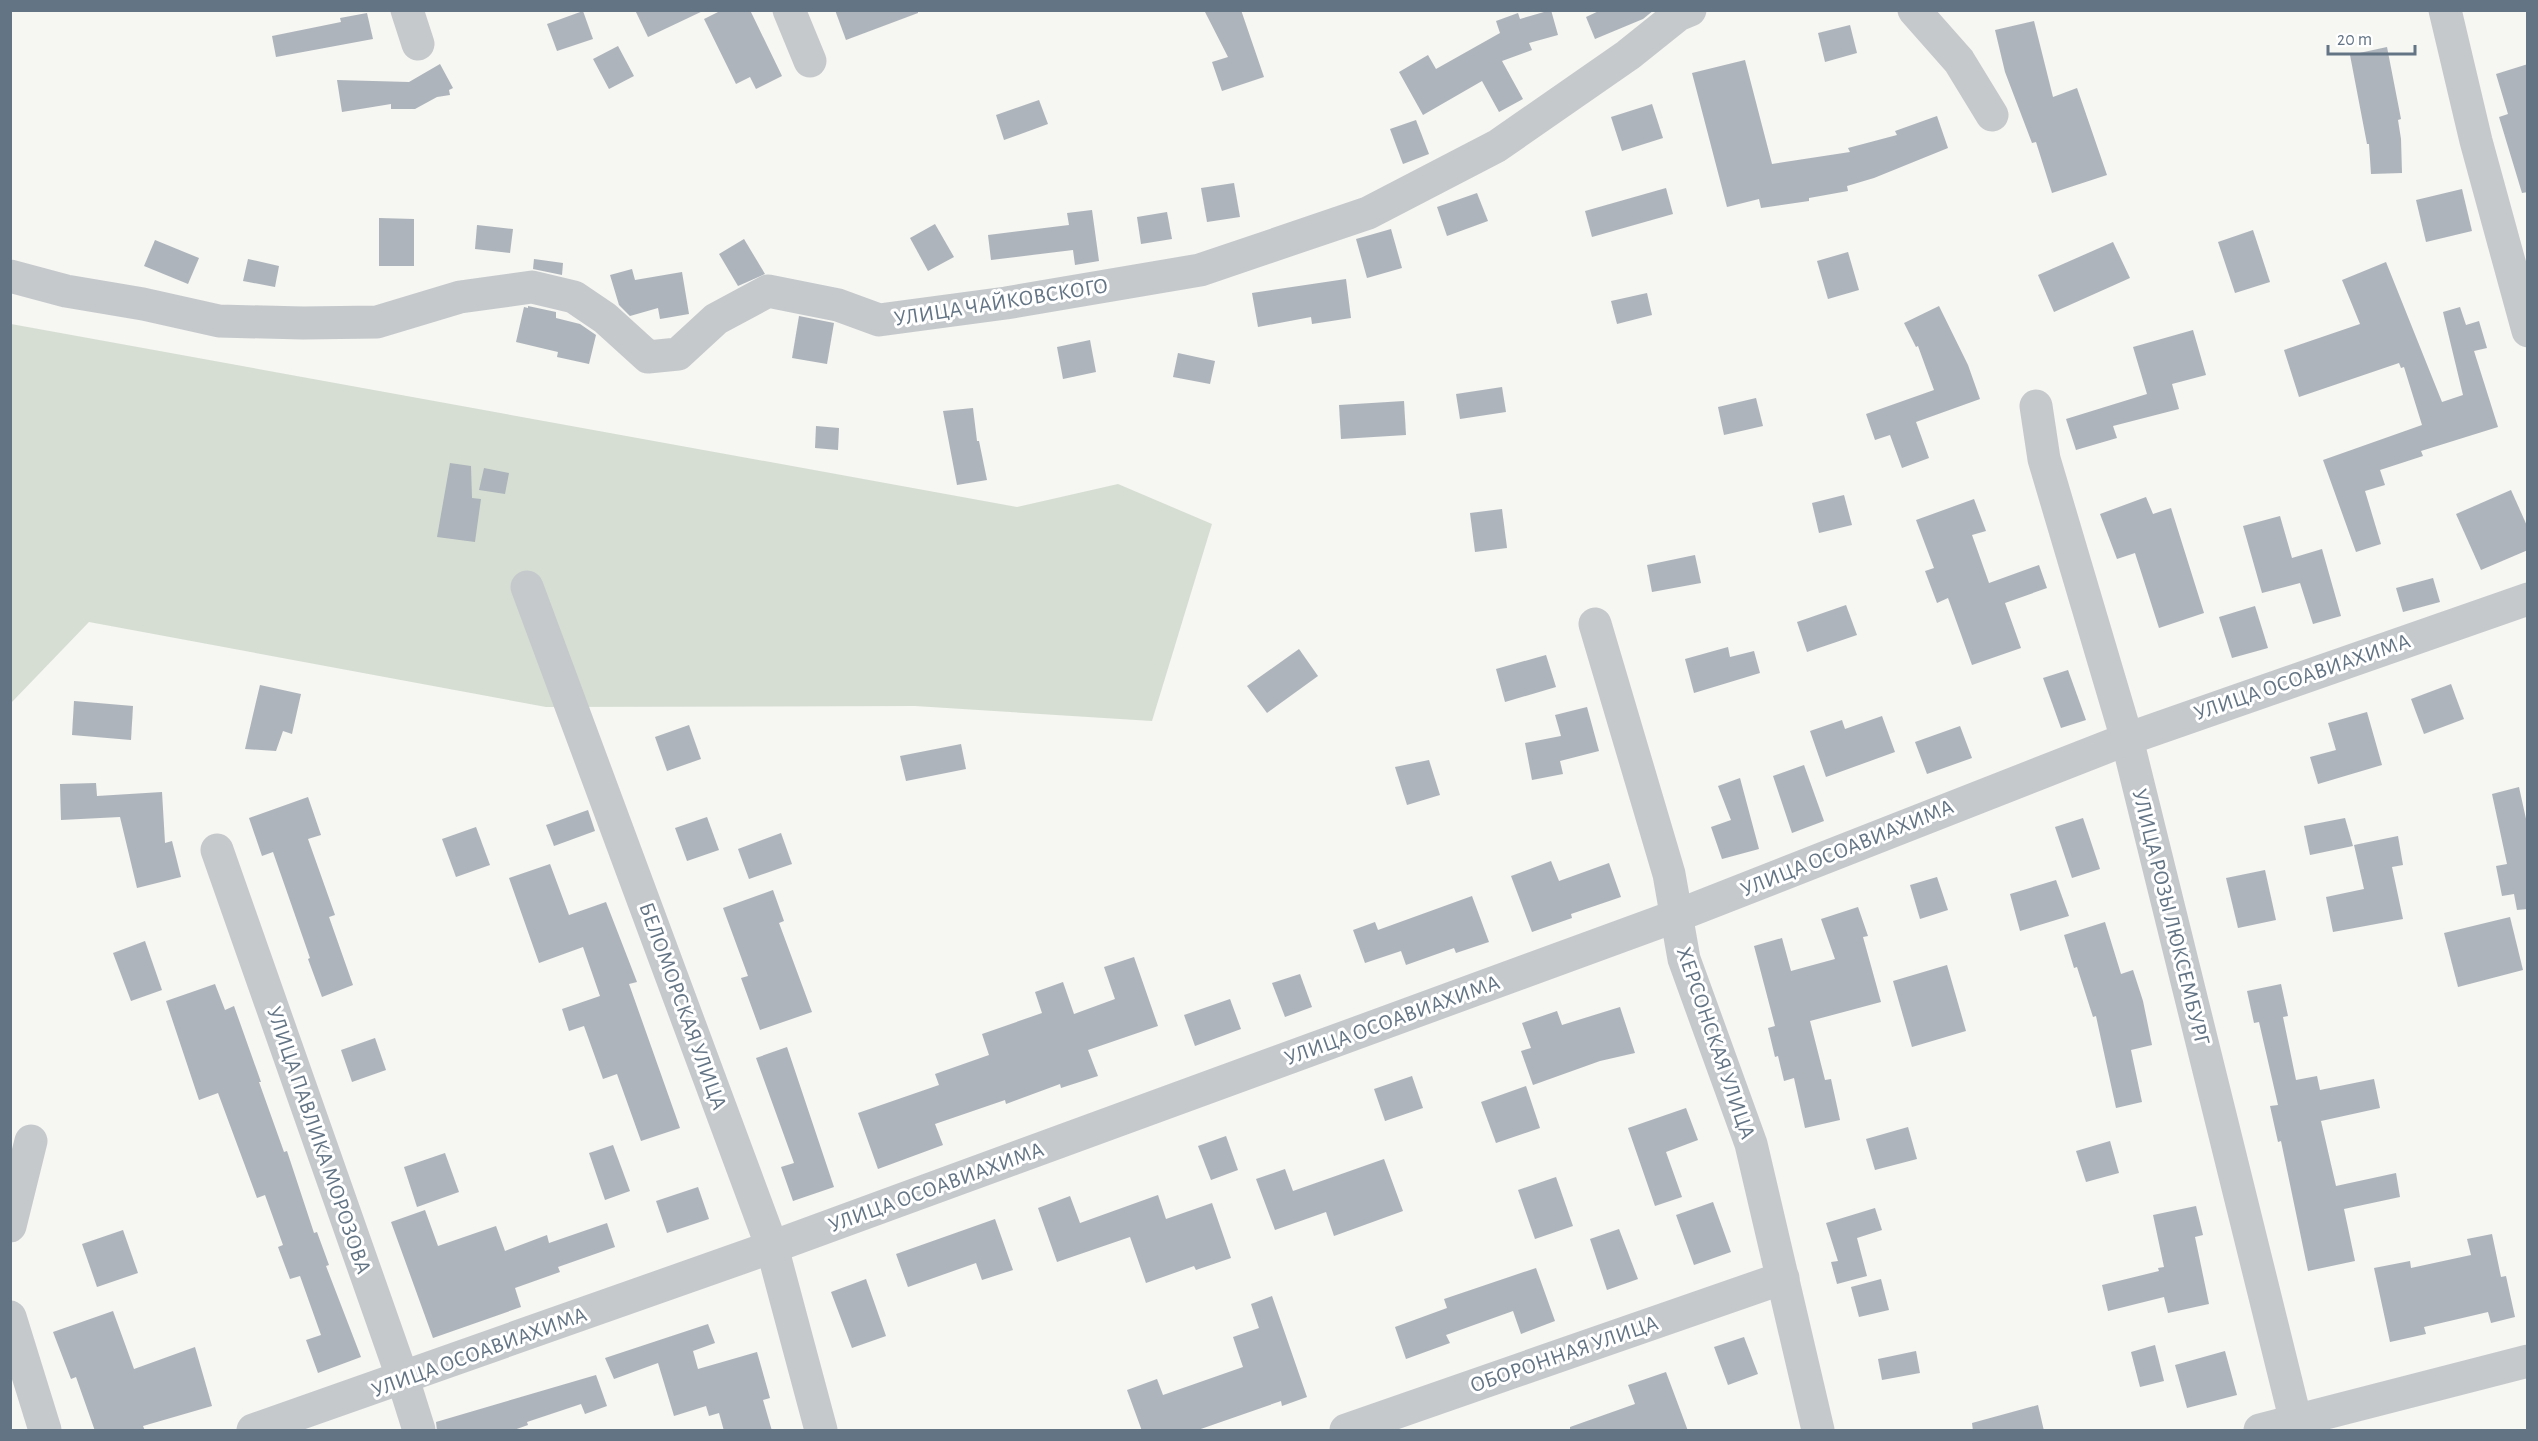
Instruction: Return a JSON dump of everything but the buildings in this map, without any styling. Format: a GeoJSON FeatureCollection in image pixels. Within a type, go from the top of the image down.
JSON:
{"type":"FeatureCollection","features":[{"type":"Feature","properties":{"kind":"street"},"geometry":{"type":"LineString","coordinates":[[407,10],[417,44]]}},
{"type":"Feature","properties":{"kind":"street"},"geometry":{"type":"LineString","coordinates":[[789,10],[810,61]]}},
{"type":"Feature","properties":{"kind":"street","name":"УЛИЦА ЧАЙКОВСКОГО"},"geometry":{"type":"LineString","coordinates":[[10,276],[66,291],[143,304],[219,321],[303,323],[377,322],[460,297],[532,287],[574,297],[605,318],[648,357],[678,354],[716,319],[768,291],[837,305],[879,320],[1006,303],[1200,270],[1368,213],[1497,146],[1628,55],[1678,15],[1690,10]]}},
{"type":"Feature","properties":{"kind":"street"},"geometry":{"type":"LineString","coordinates":[[1914,10],[1959,61],[1992,115]]}},
{"type":"Feature","properties":{"kind":"street"},"geometry":{"type":"LineString","coordinates":[[2445,10],[2476,141],[2528,332]]}},
{"type":"Feature","properties":{"kind":"street","name":"УЛИЦА РОЗЫ ЛЮКСЕМБУРГ"},"geometry":{"type":"LineString","coordinates":[[2036,406],[2044,459],[2127,739],[2297,1426]]}},
{"type":"Feature","properties":{"kind":"street","name":"БЕЛОМОРСКАЯ УЛИЦА"},"geometry":{"type":"LineString","coordinates":[[527,587],[772,1247],[821,1431]]}},
{"type":"Feature","properties":{"kind":"street","name":"УЛИЦА ОСОАВИАХИМА"},"geometry":{"type":"LineString","coordinates":[[253,1431],[772,1247],[1676,916],[2127,739],[2528,599]]}},
{"type":"Feature","properties":{"kind":"street","name":"ХЕРСОНСКАЯ УЛИЦА"},"geometry":{"type":"LineString","coordinates":[[1595,624],[1669,874],[1684,959],[1751,1144],[1818,1431]]}},
{"type":"Feature","properties":{"kind":"street","name":"УЛИЦА ПАВЛИКА МОРОЗОВА"},"geometry":{"type":"LineString","coordinates":[[217,850],[403,1379],[419,1431]]}},
{"type":"Feature","properties":{"kind":"street"},"geometry":{"type":"LineString","coordinates":[[10,1226],[31,1141]]}},
{"type":"Feature","properties":{"kind":"street","name":"ОБОРОННАЯ УЛИЦА"},"geometry":{"type":"LineString","coordinates":[[1346,1431],[1783,1278]]}},
{"type":"Feature","properties":{"kind":"street"},"geometry":{"type":"LineString","coordinates":[[10,1317],[45,1431]]}},
{"type":"Feature","properties":{"kind":"street"},"geometry":{"type":"LineString","coordinates":[[2259,1431],[2297,1426],[2528,1361]]}},
{"type":"Feature","properties":{"kind":"shaded area"},"geometry":{"type":"Polygon","coordinates":[[[11,324],[1017,507],[1118,484],[1212,524],[1152,721],[915,706],[546,707],[89,622],[11,703],[11,324]]]}}]}
